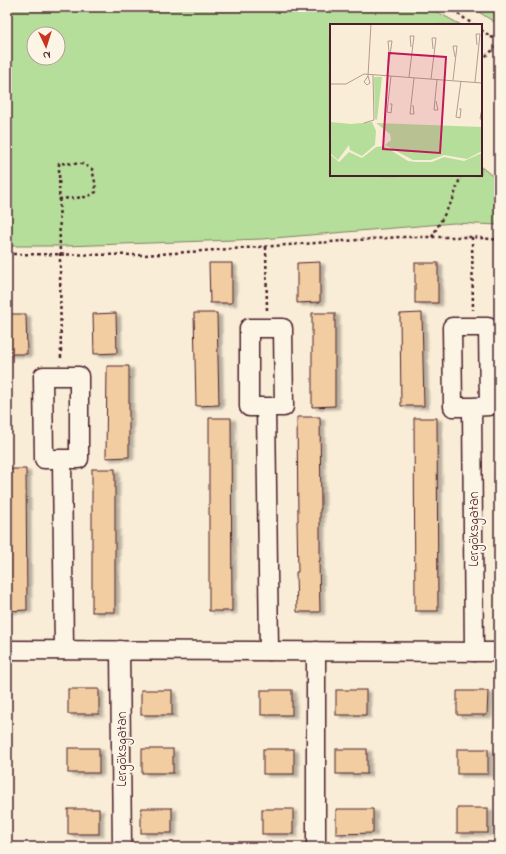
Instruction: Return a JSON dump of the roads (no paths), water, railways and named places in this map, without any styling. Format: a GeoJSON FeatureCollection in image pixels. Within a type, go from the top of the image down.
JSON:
{"type":"FeatureCollection","features":[{"type":"Feature","properties":{"kind":"street"},"geometry":{"type":"LineString","coordinates":[[452,327],[488,327],[489,406],[472,407],[453,407],[452,327]]}},
{"type":"Feature","properties":{"kind":"street"},"geometry":{"type":"LineString","coordinates":[[249,328],[283,328],[284,407],[266,407],[249,407],[249,328]]}},
{"type":"Feature","properties":{"kind":"street"},"geometry":{"type":"LineString","coordinates":[[43,376],[79,376],[79,459],[62,459],[44,459],[43,376]]}},
{"type":"Feature","properties":{"kind":"street"},"geometry":{"type":"LineString","coordinates":[[266,407],[269,651]]}},
{"type":"Feature","properties":{"kind":"street","name":"Lergöksgatan"},"geometry":{"type":"LineString","coordinates":[[472,407],[474,652]]}},
{"type":"Feature","properties":{"kind":"street"},"geometry":{"type":"LineString","coordinates":[[62,459],[64,650]]}},
{"type":"Feature","properties":{"kind":"street"},"geometry":{"type":"LineString","coordinates":[[7,650],[499,652]]}},
{"type":"Feature","properties":{"kind":"street","name":"Lergöksgatan"},"geometry":{"type":"LineString","coordinates":[[120,650],[122,847]]}},
{"type":"Feature","properties":{"kind":"street"},"geometry":{"type":"LineString","coordinates":[[316,651],[316,847]]}}]}
